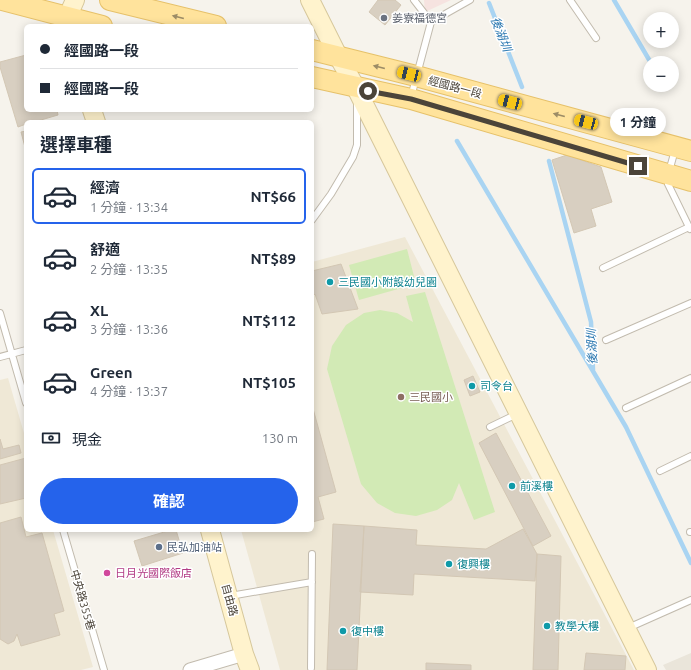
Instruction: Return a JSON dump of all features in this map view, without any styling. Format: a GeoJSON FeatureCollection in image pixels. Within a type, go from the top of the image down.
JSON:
{"type":"FeatureCollection","features":[{"type":"Feature","properties":{"kind":"main road"},"geometry":{"type":"LineString","coordinates":[[2,0],[70,15],[96,24]]}},
{"type":"Feature","properties":{"kind":"main road"},"geometry":{"type":"LineString","coordinates":[[110,0],[208,24]]}},
{"type":"Feature","properties":{"kind":"main road","name":"經國路一段"},"geometry":{"type":"LineString","coordinates":[[314,50],[416,76],[683,149]]}},
{"type":"Feature","properties":{"kind":"main road"},"geometry":{"type":"LineString","coordinates":[[314,78],[411,99],[691,181]]}},
{"type":"Feature","properties":{"kind":"street"},"geometry":{"type":"LineString","coordinates":[[310,0],[356,88],[647,670]]}},
{"type":"Feature","properties":{"kind":"street","name":"自由路"},"geometry":{"type":"LineString","coordinates":[[211,532],[247,662]]}},
{"type":"Feature","properties":{"kind":"street"},"geometry":{"type":"LineString","coordinates":[[190,670],[247,662]]}},
{"type":"Feature","properties":{"kind":"lane"},"geometry":{"type":"LineString","coordinates":[[414,0],[431,22]]}},
{"type":"Feature","properties":{"kind":"lane"},"geometry":{"type":"LineString","coordinates":[[411,99],[431,22],[470,0]]}},
{"type":"Feature","properties":{"kind":"lane"},"geometry":{"type":"LineString","coordinates":[[570,0],[596,38]]}},
{"type":"Feature","properties":{"kind":"lane"},"geometry":{"type":"LineString","coordinates":[[314,217],[350,163],[357,145],[356,88]]}},
{"type":"Feature","properties":{"kind":"lane"},"geometry":{"type":"LineString","coordinates":[[603,268],[690,228],[668,184],[668,175],[683,149]]}},
{"type":"Feature","properties":{"kind":"lane"},"geometry":{"type":"LineString","coordinates":[[606,340],[691,303]]}},
{"type":"Feature","properties":{"kind":"lane"},"geometry":{"type":"LineString","coordinates":[[0,313],[24,395]]}},
{"type":"Feature","properties":{"kind":"lane"},"geometry":{"type":"LineString","coordinates":[[0,357],[24,351]]}},
{"type":"Feature","properties":{"kind":"lane"},"geometry":{"type":"LineString","coordinates":[[626,408],[691,378]]}},
{"type":"Feature","properties":{"kind":"lane"},"geometry":{"type":"LineString","coordinates":[[490,427],[519,413]]}},
{"type":"Feature","properties":{"kind":"lane"},"geometry":{"type":"LineString","coordinates":[[660,471],[691,456]]}},
{"type":"Feature","properties":{"kind":"lane","name":"中央路355巷"},"geometry":{"type":"LineString","coordinates":[[64,532],[104,670]]}},
{"type":"Feature","properties":{"kind":"lane"},"geometry":{"type":"LineString","coordinates":[[311,668],[312,554]]}},
{"type":"Feature","properties":{"kind":"lane"},"geometry":{"type":"LineString","coordinates":[[229,596],[312,582]]}},
{"type":"Feature","properties":{"kind":"lane"},"geometry":{"type":"LineString","coordinates":[[627,628],[691,600]]}},
{"type":"Feature","properties":{"kind":"shaded area"},"geometry":{"type":"Polygon","coordinates":[[[424,0],[451,0],[425,12],[424,0]]]}},
{"type":"Feature","properties":{"kind":"shaded area","name":"三民國小"},"geometry":{"type":"Polygon","coordinates":[[[405,237],[634,670],[280,670],[242,532],[314,532],[314,261],[405,237]]]}},
{"type":"Feature","properties":{"kind":"shaded area"},"geometry":{"type":"Polygon","coordinates":[[[8,378],[24,433],[24,532],[54,532],[93,667],[81,670],[0,670],[0,380],[8,378]]]}},
{"type":"Feature","properties":{"kind":"shaded area"},"geometry":{"type":"Polygon","coordinates":[[[691,653],[691,670],[666,670],[663,665],[691,653]]]}},
{"type":"Feature","properties":{"kind":"green space"},"geometry":{"type":"Polygon","coordinates":[[[407,249],[416,284],[359,300],[349,265],[407,249]]]}},
{"type":"Feature","properties":{"kind":"green space"},"geometry":{"type":"Polygon","coordinates":[[[425,292],[495,512],[474,520],[459,483],[452,500],[437,510],[416,516],[395,513],[377,503],[361,484],[327,369],[332,346],[346,325],[364,313],[380,310],[397,313],[413,322],[406,296],[425,292]]]}},
{"type":"Feature","properties":{"kind":"building","name":"姜寮福德宮"},"geometry":{"type":"Polygon","coordinates":[[[378,0],[395,0],[401,5],[385,25],[369,12],[378,0]]]}},
{"type":"Feature","properties":{"kind":"building"},"geometry":{"type":"Polygon","coordinates":[[[24,56],[24,112],[57,112],[58,115],[41,120],[24,120],[24,125],[18,127],[0,67],[0,62],[24,56]]]}},
{"type":"Feature","properties":{"kind":"building"},"geometry":{"type":"Polygon","coordinates":[[[24,131],[24,143],[21,132],[24,131]]]}},
{"type":"Feature","properties":{"kind":"building"},"geometry":{"type":"Polygon","coordinates":[[[567,155],[601,167],[612,202],[591,209],[596,226],[574,233],[552,160],[567,155]]]}},
{"type":"Feature","properties":{"kind":"building","name":"三民國小附設幼兒園"},"geometry":{"type":"Polygon","coordinates":[[[341,264],[358,309],[322,314],[315,294],[314,295],[314,271],[341,264]]]}},
{"type":"Feature","properties":{"kind":"building","name":"司令台"},"geometry":{"type":"Polygon","coordinates":[[[473,376],[480,392],[470,396],[464,380],[473,376]]]}},
{"type":"Feature","properties":{"kind":"building"},"geometry":{"type":"Polygon","coordinates":[[[314,412],[336,492],[318,497],[324,519],[314,522],[314,412]]]}},
{"type":"Feature","properties":{"kind":"building","name":"前溪樓"},"geometry":{"type":"Polygon","coordinates":[[[496,433],[551,536],[533,546],[479,443],[496,433]]]}},
{"type":"Feature","properties":{"kind":"building"},"geometry":{"type":"Polygon","coordinates":[[[0,439],[3,449],[19,445],[21,453],[0,459],[0,439]]]}},
{"type":"Feature","properties":{"kind":"building"},"geometry":{"type":"Polygon","coordinates":[[[24,459],[24,498],[0,504],[0,465],[24,459]]]}},
{"type":"Feature","properties":{"kind":"building"},"geometry":{"type":"Polygon","coordinates":[[[21,517],[26,537],[42,533],[64,611],[54,614],[60,635],[21,646],[17,634],[14,641],[8,644],[0,639],[0,523],[21,517]]]}},
{"type":"Feature","properties":{"kind":"building","name":"復中樓"},"geometry":{"type":"Polygon","coordinates":[[[333,524],[364,526],[357,670],[327,670],[333,524]]]}},
{"type":"Feature","properties":{"kind":"building","name":"復興樓"},"geometry":{"type":"Polygon","coordinates":[[[364,526],[417,530],[416,545],[486,549],[523,529],[537,554],[535,581],[414,574],[413,595],[360,592],[364,526]]]}},
{"type":"Feature","properties":{"kind":"building","name":"民弘加油站"},"geometry":{"type":"Polygon","coordinates":[[[164,532],[177,532],[183,553],[142,566],[134,541],[164,532]]]}},
{"type":"Feature","properties":{"kind":"building","name":"教學大樓"},"geometry":{"type":"Polygon","coordinates":[[[537,554],[561,556],[558,670],[533,670],[537,554]]]}},
{"type":"Feature","properties":{"kind":"building"},"geometry":{"type":"Polygon","coordinates":[[[586,653],[626,656],[625,670],[584,670],[586,653]]]}},
{"type":"Feature","properties":{"kind":"building"},"geometry":{"type":"Polygon","coordinates":[[[426,663],[471,665],[471,670],[426,670],[426,663]]]}},
{"type":"Feature","properties":{"kind":"waterway"},"geometry":{"type":"LineString","coordinates":[[614,0],[647,56]]}},
{"type":"Feature","properties":{"kind":"waterway","name":"後湖圳"},"geometry":{"type":"LineString","coordinates":[[489,3],[522,87]]}},
{"type":"Feature","properties":{"kind":"waterway"},"geometry":{"type":"LineString","coordinates":[[457,141],[626,427],[691,563]]}},
{"type":"Feature","properties":{"kind":"waterway","name":"後湖圳"},"geometry":{"type":"LineString","coordinates":[[549,161],[591,322],[593,370]]}},
{"type":"Feature","properties":{"kind":"place","name":"姜寮福德宮"},"geometry":{"type":"Point","coordinates":[384,18]}},
{"type":"Feature","properties":{"kind":"place","name":"三民國小附設幼兒園"},"geometry":{"type":"Point","coordinates":[330,282]}},
{"type":"Feature","properties":{"kind":"place","name":"司令台"},"geometry":{"type":"Point","coordinates":[472,386]}},
{"type":"Feature","properties":{"kind":"place","name":"三民國小"},"geometry":{"type":"Point","coordinates":[401,397]}},
{"type":"Feature","properties":{"kind":"place","name":"前溪樓"},"geometry":{"type":"Point","coordinates":[512,486]}},
{"type":"Feature","properties":{"kind":"place","name":"民弘加油站"},"geometry":{"type":"Point","coordinates":[159,547]}},
{"type":"Feature","properties":{"kind":"place","name":"復興樓"},"geometry":{"type":"Point","coordinates":[449,564]}},
{"type":"Feature","properties":{"kind":"place","name":"日月光國際飯店"},"geometry":{"type":"Point","coordinates":[107,573]}},
{"type":"Feature","properties":{"kind":"place","name":"教學大樓"},"geometry":{"type":"Point","coordinates":[547,626]}},
{"type":"Feature","properties":{"kind":"place","name":"復中樓"},"geometry":{"type":"Point","coordinates":[343,631]}},
{"type":"Feature","properties":{"kind":"route"},"geometry":{"type":"LineString","coordinates":[[368,91],[411,99],[638,166]]}}]}
